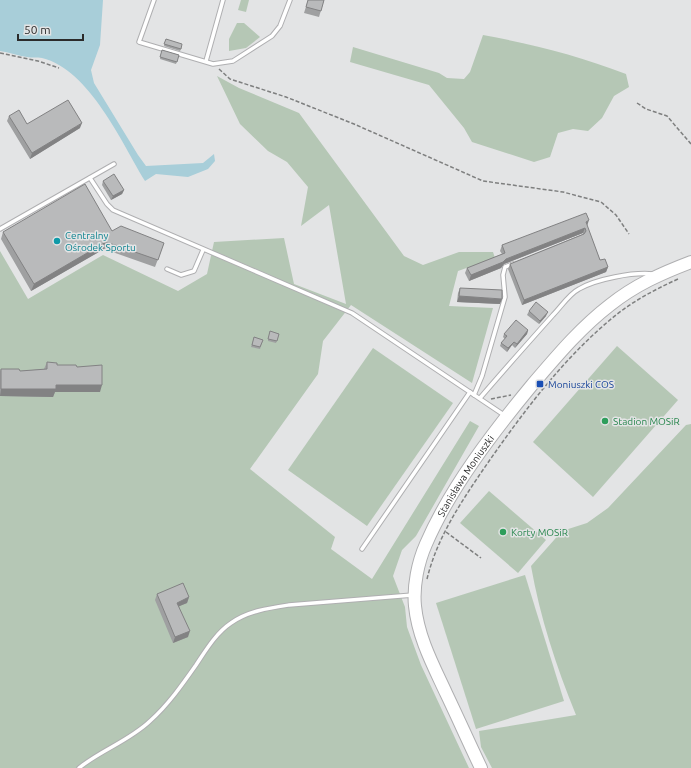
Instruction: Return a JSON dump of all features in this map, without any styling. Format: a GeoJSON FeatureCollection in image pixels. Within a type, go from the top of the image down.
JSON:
{"type":"FeatureCollection","features":[{"type":"Feature","properties":{"kind":"main road","name":"Stanisława Moniuszki"},"geometry":{"type":"LineString","coordinates":[[481,768],[429,658],[417,618],[415,595],[418,569],[426,545],[436,522],[479,452],[548,366],[585,326],[618,298],[658,275],[691,262]]}},
{"type":"Feature","properties":{"kind":"lane"},"geometry":{"type":"LineString","coordinates":[[154,0],[139,42],[213,64],[233,61],[272,36],[280,26],[290,0]]}},
{"type":"Feature","properties":{"kind":"lane"},"geometry":{"type":"LineString","coordinates":[[206,61],[223,0]]}},
{"type":"Feature","properties":{"kind":"lane"},"geometry":{"type":"LineString","coordinates":[[0,229],[114,164]]}},
{"type":"Feature","properties":{"kind":"lane"},"geometry":{"type":"LineString","coordinates":[[90,178],[107,204],[113,210],[352,313],[506,417]]}},
{"type":"Feature","properties":{"kind":"lane"},"geometry":{"type":"LineString","coordinates":[[167,269],[182,275],[194,270],[203,250]]}},
{"type":"Feature","properties":{"kind":"lane"},"geometry":{"type":"LineString","coordinates":[[474,395],[482,376],[505,297],[503,274],[505,267],[519,262]]}},
{"type":"Feature","properties":{"kind":"lane"},"geometry":{"type":"LineString","coordinates":[[480,398],[503,370],[577,289],[605,278],[644,273],[658,275]]}},
{"type":"Feature","properties":{"kind":"lane"},"geometry":{"type":"LineString","coordinates":[[362,549],[470,392]]}},
{"type":"Feature","properties":{"kind":"lane"},"geometry":{"type":"LineString","coordinates":[[79,768],[92,758],[140,731],[150,722],[178,691],[209,645],[230,623],[239,618],[268,608],[289,605],[415,595]]}},
{"type":"Feature","properties":{"kind":"path"},"geometry":{"type":"LineString","coordinates":[[0,53],[38,61],[59,68]]}},
{"type":"Feature","properties":{"kind":"path"},"geometry":{"type":"LineString","coordinates":[[213,64],[230,79],[286,97],[354,124],[483,181],[563,192],[601,202],[616,215],[629,234]]}},
{"type":"Feature","properties":{"kind":"path"},"geometry":{"type":"LineString","coordinates":[[637,103],[646,109],[667,116],[691,144]]}},
{"type":"Feature","properties":{"kind":"path"},"geometry":{"type":"LineString","coordinates":[[427,579],[435,553],[460,505],[511,431],[551,380],[609,321],[634,302],[684,276]]}},
{"type":"Feature","properties":{"kind":"path"},"geometry":{"type":"LineString","coordinates":[[483,394],[491,400],[511,395]]}},
{"type":"Feature","properties":{"kind":"path"},"geometry":{"type":"LineString","coordinates":[[436,522],[481,558]]}},
{"type":"Feature","properties":{"kind":"green space"},"geometry":{"type":"Polygon","coordinates":[[[241,0],[249,0],[246,12],[238,10],[241,0]]]}},
{"type":"Feature","properties":{"kind":"green space"},"geometry":{"type":"Polygon","coordinates":[[[237,23],[244,23],[260,37],[246,48],[229,51],[229,39],[237,23]]]}},
{"type":"Feature","properties":{"kind":"green space"},"geometry":{"type":"Polygon","coordinates":[[[483,35],[556,51],[626,74],[629,87],[614,96],[602,118],[588,131],[573,129],[558,133],[550,157],[534,162],[472,142],[464,128],[429,85],[350,62],[353,47],[439,73],[447,78],[464,79],[470,72],[483,35]]]}},
{"type":"Feature","properties":{"kind":"green space"},"geometry":{"type":"Polygon","coordinates":[[[217,76],[239,88],[299,113],[404,256],[423,265],[459,252],[493,252],[495,258],[458,271],[449,306],[493,308],[472,383],[351,305],[323,341],[318,374],[250,469],[335,537],[331,549],[372,579],[470,421],[479,426],[416,536],[402,550],[393,576],[405,607],[407,627],[421,665],[469,768],[0,768],[0,251],[28,299],[103,255],[178,291],[207,274],[214,242],[284,238],[294,284],[346,304],[329,205],[301,226],[308,187],[287,162],[268,151],[240,124],[217,76]]]}},
{"type":"Feature","properties":{"kind":"green space","name":"Stadion MOSiR"},"geometry":{"type":"Polygon","coordinates":[[[617,346],[678,400],[593,497],[533,442],[617,346]]]}},
{"type":"Feature","properties":{"kind":"green space"},"geometry":{"type":"Polygon","coordinates":[[[373,348],[453,403],[367,526],[288,470],[373,348]]]}},
{"type":"Feature","properties":{"kind":"green space"},"geometry":{"type":"Polygon","coordinates":[[[691,424],[691,768],[492,768],[481,747],[479,731],[576,715],[549,641],[531,566],[562,531],[587,523],[608,508],[686,425],[691,424]]]}},
{"type":"Feature","properties":{"kind":"green space","name":"Korty MOSiR"},"geometry":{"type":"Polygon","coordinates":[[[489,491],[546,540],[518,573],[460,523],[489,491]]]}},
{"type":"Feature","properties":{"kind":"green space"},"geometry":{"type":"Polygon","coordinates":[[[525,575],[564,701],[476,729],[436,603],[525,575]]]}},
{"type":"Feature","properties":{"kind":"water"},"geometry":{"type":"Polygon","coordinates":[[[0,0],[103,0],[100,45],[91,70],[94,83],[138,155],[146,166],[203,163],[214,154],[215,161],[208,169],[188,177],[156,174],[145,181],[115,128],[89,92],[75,77],[59,65],[42,58],[0,51],[0,0]]]}},
{"type":"Feature","properties":{"kind":"building"},"geometry":{"type":"Polygon","coordinates":[[[308,0],[324,0],[321,11],[306,7],[308,0]]]}},
{"type":"Feature","properties":{"kind":"building"},"geometry":{"type":"Polygon","coordinates":[[[166,39],[182,44],[181,49],[164,44],[166,39]]]}},
{"type":"Feature","properties":{"kind":"building"},"geometry":{"type":"Polygon","coordinates":[[[162,50],[179,55],[177,62],[160,57],[162,50]]]}},
{"type":"Feature","properties":{"kind":"building"},"geometry":{"type":"Polygon","coordinates":[[[68,100],[82,123],[32,153],[9,116],[19,110],[27,124],[68,100]]]}},
{"type":"Feature","properties":{"kind":"building"},"geometry":{"type":"Polygon","coordinates":[[[114,174],[124,190],[113,196],[103,181],[114,174]]]}},
{"type":"Feature","properties":{"kind":"building","name":"Centralny Ośrodek Sportu"},"geometry":{"type":"Polygon","coordinates":[[[85,184],[112,231],[121,226],[164,243],[158,260],[106,242],[34,284],[3,232],[85,184]]]}},
{"type":"Feature","properties":{"kind":"building"},"geometry":{"type":"Polygon","coordinates":[[[586,213],[589,220],[586,222],[600,260],[605,259],[608,267],[524,300],[510,264],[584,234],[586,231],[585,228],[506,259],[503,262],[471,275],[467,268],[505,253],[502,245],[586,213]]]}},
{"type":"Feature","properties":{"kind":"building"},"geometry":{"type":"Polygon","coordinates":[[[460,288],[502,290],[502,299],[459,296],[460,288]]]}},
{"type":"Feature","properties":{"kind":"building"},"geometry":{"type":"Polygon","coordinates":[[[536,302],[548,312],[540,321],[529,311],[536,302]]]}},
{"type":"Feature","properties":{"kind":"building"},"geometry":{"type":"Polygon","coordinates":[[[516,320],[528,330],[517,344],[514,342],[508,348],[501,343],[507,336],[504,334],[516,320]]]}},
{"type":"Feature","properties":{"kind":"building"},"geometry":{"type":"Polygon","coordinates":[[[270,331],[279,334],[277,341],[268,339],[270,331]]]}},
{"type":"Feature","properties":{"kind":"building"},"geometry":{"type":"Polygon","coordinates":[[[254,337],[263,340],[260,347],[252,345],[254,337]]]}},
{"type":"Feature","properties":{"kind":"building"},"geometry":{"type":"Polygon","coordinates":[[[47,362],[57,363],[57,365],[76,365],[77,367],[102,365],[102,385],[56,385],[56,389],[1,389],[1,369],[19,369],[20,371],[47,369],[47,362]]]}},
{"type":"Feature","properties":{"kind":"building"},"geometry":{"type":"Polygon","coordinates":[[[183,583],[189,597],[177,603],[190,631],[175,637],[157,594],[183,583]]]}},
{"type":"Feature","properties":{"kind":"place","name":"Centralny Ośrodek Sportu"},"geometry":{"type":"Point","coordinates":[57,241]}},
{"type":"Feature","properties":{"kind":"place","name":"Moniuszki COS"},"geometry":{"type":"Point","coordinates":[540,384]}},
{"type":"Feature","properties":{"kind":"place","name":"Stadion MOSiR"},"geometry":{"type":"Point","coordinates":[605,421]}},
{"type":"Feature","properties":{"kind":"place","name":"Korty MOSiR"},"geometry":{"type":"Point","coordinates":[503,532]}}]}
